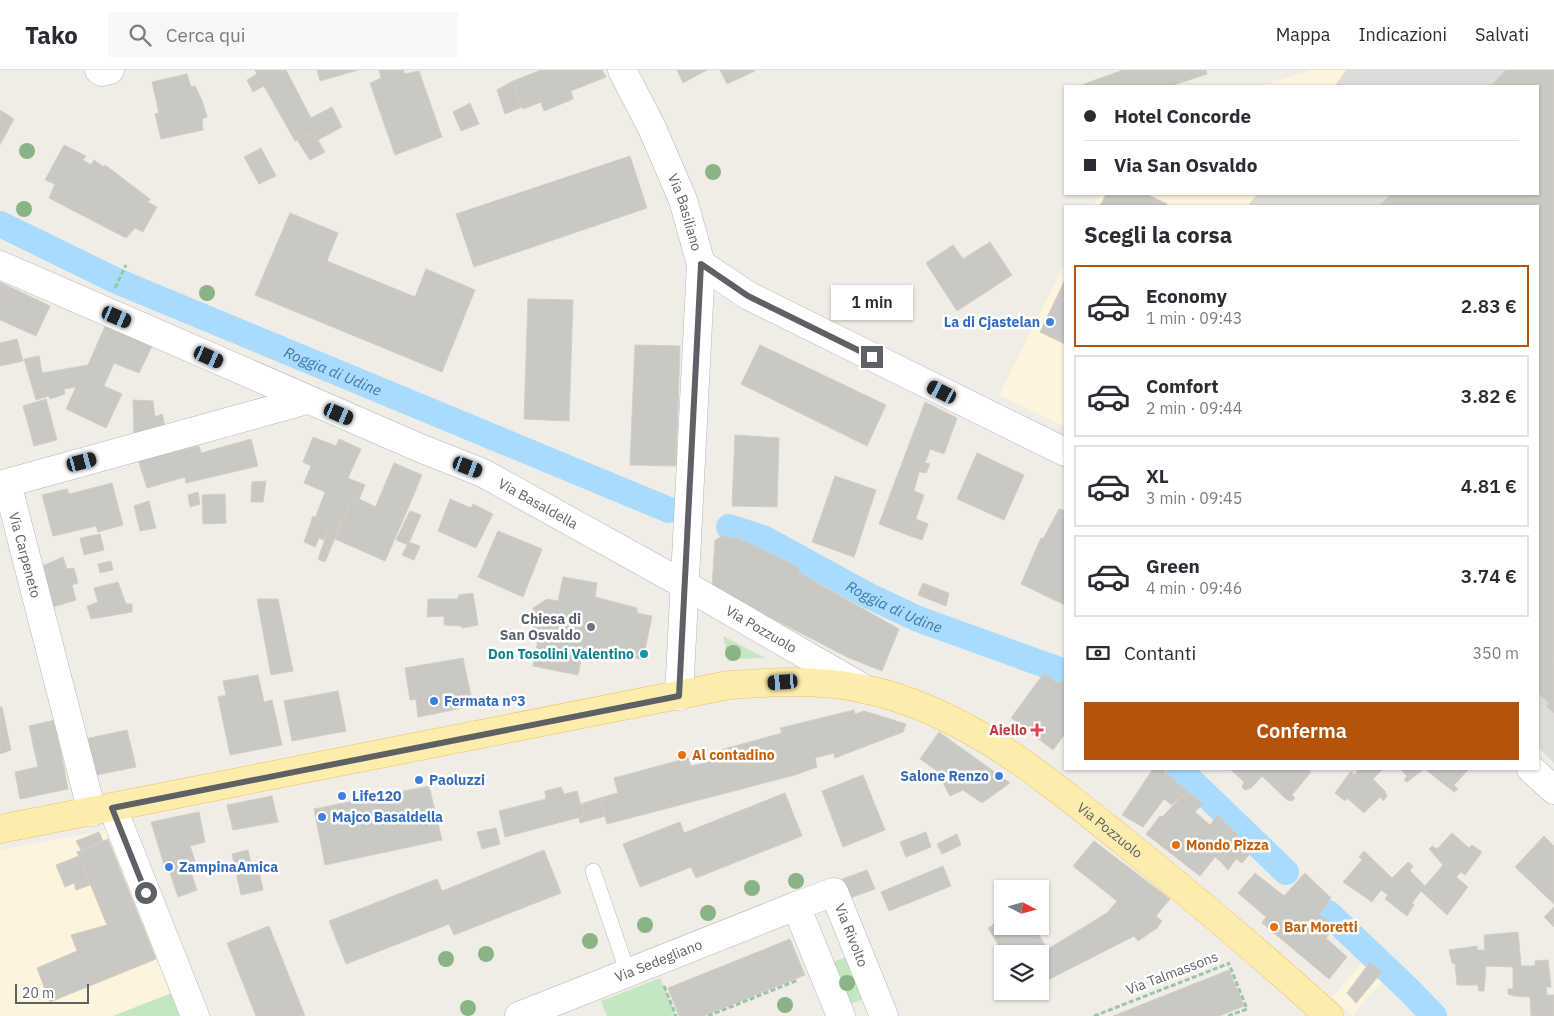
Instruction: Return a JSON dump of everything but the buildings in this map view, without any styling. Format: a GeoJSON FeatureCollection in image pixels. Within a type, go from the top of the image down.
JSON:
{"type":"FeatureCollection","features":[{"type":"Feature","properties":{"kind":"main road","name":"Via Pozzuolo"},"geometry":{"type":"LineString","coordinates":[[0,829],[729,686],[783,682],[817,682],[863,688],[911,703],[940,716],[1002,750],[1072,800],[1258,952],[1329,1016]]}},
{"type":"Feature","properties":{"kind":"street"},"geometry":{"type":"LineString","coordinates":[[99,70],[102,72],[110,70]]}},
{"type":"Feature","properties":{"kind":"street","name":"Via Basiliano"},"geometry":{"type":"LineString","coordinates":[[622,70],[652,128],[683,200],[701,264],[679,696]]}},
{"type":"Feature","properties":{"kind":"street"},"geometry":{"type":"LineString","coordinates":[[701,264],[748,296],[1064,452]]}},
{"type":"Feature","properties":{"kind":"street","name":"Via Basaldella"},"geometry":{"type":"LineString","coordinates":[[0,265],[307,400],[483,473],[685,585]]}},
{"type":"Feature","properties":{"kind":"street","name":"Via Carpeneto"},"geometry":{"type":"LineString","coordinates":[[102,810],[6,483],[307,400]]}},
{"type":"Feature","properties":{"kind":"street","name":"Via Pozzuolo"},"geometry":{"type":"LineString","coordinates":[[685,585],[863,688]]}},
{"type":"Feature","properties":{"kind":"street"},"geometry":{"type":"LineString","coordinates":[[1532,770],[1554,790]]}},
{"type":"Feature","properties":{"kind":"street"},"geometry":{"type":"LineString","coordinates":[[102,810],[196,1016]]}},
{"type":"Feature","properties":{"kind":"street","name":"Via Rivolto"},"geometry":{"type":"LineString","coordinates":[[796,906],[834,892],[884,1016]]}},
{"type":"Feature","properties":{"kind":"street"},"geometry":{"type":"LineString","coordinates":[[796,906],[841,1016]]}},
{"type":"Feature","properties":{"kind":"street","name":"Via Sedegliano"},"geometry":{"type":"LineString","coordinates":[[520,1016],[796,906]]}},
{"type":"Feature","properties":{"kind":"lane"},"geometry":{"type":"LineString","coordinates":[[593,871],[628,973]]}},
{"type":"Feature","properties":{"kind":"path"},"geometry":{"type":"LineString","coordinates":[[114,289],[126,265]]}},
{"type":"Feature","properties":{"kind":"path","name":"Via Talmassons"},"geometry":{"type":"LineString","coordinates":[[1094,1016],[1258,952]]}},
{"type":"Feature","properties":{"kind":"path"},"geometry":{"type":"LineString","coordinates":[[654,963],[676,1016]]}},
{"type":"Feature","properties":{"kind":"path"},"geometry":{"type":"LineString","coordinates":[[1228,1016],[1247,1009],[1229,963]]}},
{"type":"Feature","properties":{"kind":"path"},"geometry":{"type":"LineString","coordinates":[[708,1016],[822,970]]}},
{"type":"Feature","properties":{"kind":"shaded area"},"geometry":{"type":"Polygon","coordinates":[[[1311,70],[1346,70],[1336,85],[1265,85],[1311,70]]]}},
{"type":"Feature","properties":{"kind":"shaded area"},"geometry":{"type":"Polygon","coordinates":[[[1346,70],[1554,70],[1554,763],[1539,748],[1539,205],[1249,205],[1256,195],[1539,195],[1539,85],[1336,85],[1346,70]]]}},
{"type":"Feature","properties":{"kind":"shaded area"},"geometry":{"type":"Polygon","coordinates":[[[1099,195],[1256,195],[1249,205],[1094,205],[1099,195]]]}},
{"type":"Feature","properties":{"kind":"shaded area"},"geometry":{"type":"Polygon","coordinates":[[[1064,265],[1064,427],[999,395],[1064,265]]]}},
{"type":"Feature","properties":{"kind":"shaded area"},"geometry":{"type":"Polygon","coordinates":[[[107,830],[172,993],[113,1016],[0,1016],[0,850],[107,830]]]}},
{"type":"Feature","properties":{"kind":"shaded area"},"geometry":{"type":"Polygon","coordinates":[[[1368,956],[1388,975],[1352,1016],[1332,997],[1368,956]]]}},
{"type":"Feature","properties":{"kind":"green space"},"geometry":{"type":"Polygon","coordinates":[[[723,636],[765,658],[728,659],[723,636]]]}},
{"type":"Feature","properties":{"kind":"green space"},"geometry":{"type":"Polygon","coordinates":[[[858,952],[875,994],[838,1009],[821,967],[858,952]]]}},
{"type":"Feature","properties":{"kind":"green space"},"geometry":{"type":"Polygon","coordinates":[[[660,978],[676,1016],[607,1016],[601,1001],[660,978]]]}},
{"type":"Feature","properties":{"kind":"green space"},"geometry":{"type":"Polygon","coordinates":[[[172,993],[181,1016],[113,1016],[172,993]]]}},
{"type":"Feature","properties":{"kind":"waterway","name":"Roggia di Udine"},"geometry":{"type":"LineString","coordinates":[[0,224],[119,282],[669,510]]}},
{"type":"Feature","properties":{"kind":"waterway","name":"Roggia di Udine"},"geometry":{"type":"LineString","coordinates":[[729,527],[763,538],[869,596],[918,619],[1064,672]]}},
{"type":"Feature","properties":{"kind":"waterway","name":"Roggia di Udine"},"geometry":{"type":"LineString","coordinates":[[1180,770],[1286,872]]}},
{"type":"Feature","properties":{"kind":"waterway","name":"Roggia di Udine"},"geometry":{"type":"LineString","coordinates":[[1328,913],[1434,1016]]}},
{"type":"Feature","properties":{"kind":"place","name":"La di Cjastelan"},"geometry":{"type":"Point","coordinates":[1050,322]}},
{"type":"Feature","properties":{"kind":"place","name":"Chiesa di San Osvaldo"},"geometry":{"type":"Point","coordinates":[591,627]}},
{"type":"Feature","properties":{"kind":"place","name":"Don Tosolini Valentino"},"geometry":{"type":"Point","coordinates":[644,654]}},
{"type":"Feature","properties":{"kind":"place","name":"Fermata n°3"},"geometry":{"type":"Point","coordinates":[434,701]}},
{"type":"Feature","properties":{"kind":"place","name":"Aiello"},"geometry":{"type":"Point","coordinates":[1037,730]}},
{"type":"Feature","properties":{"kind":"place","name":"Al contadino"},"geometry":{"type":"Point","coordinates":[682,755]}},
{"type":"Feature","properties":{"kind":"place","name":"Salone Renzo"},"geometry":{"type":"Point","coordinates":[999,776]}},
{"type":"Feature","properties":{"kind":"place","name":"Paoluzzi"},"geometry":{"type":"Point","coordinates":[419,780]}},
{"type":"Feature","properties":{"kind":"place","name":"Life120"},"geometry":{"type":"Point","coordinates":[342,796]}},
{"type":"Feature","properties":{"kind":"place","name":"Majco Basaldella"},"geometry":{"type":"Point","coordinates":[322,817]}},
{"type":"Feature","properties":{"kind":"place","name":"Mondo Pizza"},"geometry":{"type":"Point","coordinates":[1176,845]}},
{"type":"Feature","properties":{"kind":"place","name":"ZampinaAmica"},"geometry":{"type":"Point","coordinates":[169,867]}},
{"type":"Feature","properties":{"kind":"place","name":"Bar Moretti"},"geometry":{"type":"Point","coordinates":[1274,927]}},
{"type":"Feature","properties":{"kind":"route"},"geometry":{"type":"LineString","coordinates":[[146,893],[112,808],[679,696],[701,264],[724,282],[748,296],[872,357]]}}]}
